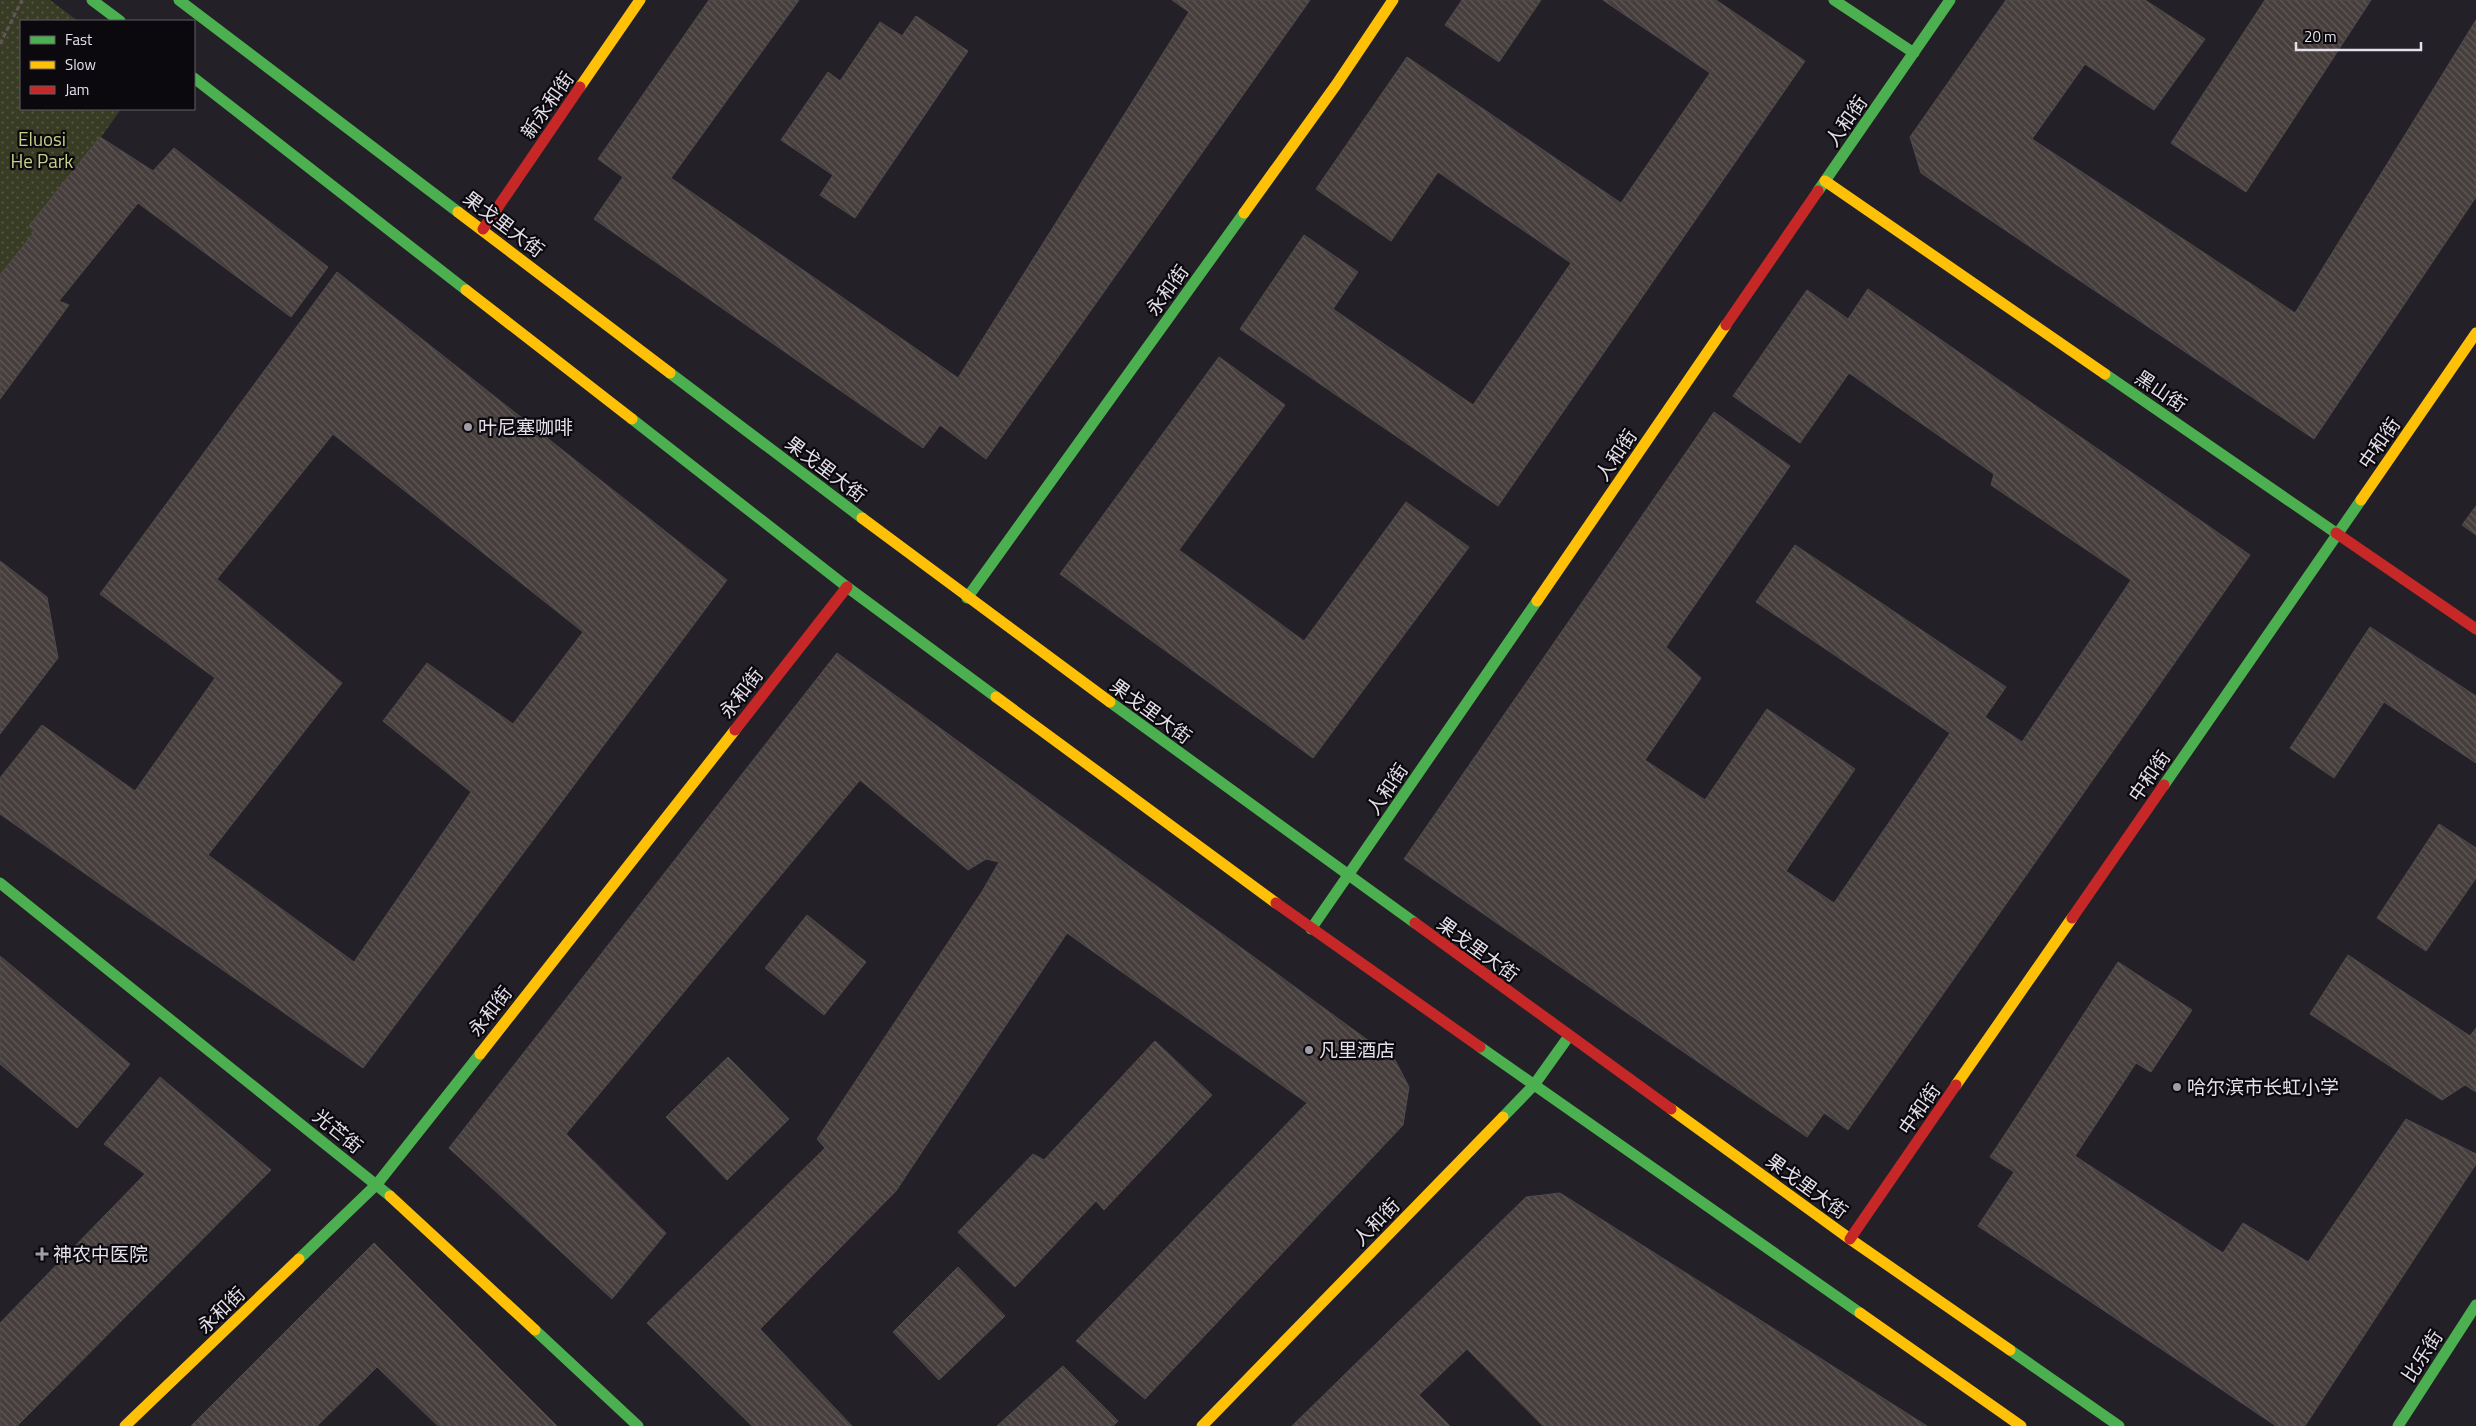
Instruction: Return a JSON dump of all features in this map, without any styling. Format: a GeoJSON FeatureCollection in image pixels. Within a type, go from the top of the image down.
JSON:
{"type":"FeatureCollection","features":[{"type":"Feature","properties":{"kind":"street"},"geometry":{"type":"LineString","coordinates":[[92,0],[119,20]]}},
{"type":"Feature","properties":{"kind":"street","name":"果戈里大街"},"geometry":{"type":"LineString","coordinates":[[179,0],[967,598],[1850,1239],[2119,1426]]}},
{"type":"Feature","properties":{"kind":"street","name":"新永和街"},"geometry":{"type":"LineString","coordinates":[[483,229],[640,0]]}},
{"type":"Feature","properties":{"kind":"street","name":"永和街"},"geometry":{"type":"LineString","coordinates":[[967,598],[1336,85],[1393,0]]}},
{"type":"Feature","properties":{"kind":"street"},"geometry":{"type":"LineString","coordinates":[[1834,0],[1914,52]]}},
{"type":"Feature","properties":{"kind":"street","name":"人和街"},"geometry":{"type":"LineString","coordinates":[[1311,930],[1950,0]]}},
{"type":"Feature","properties":{"kind":"street"},"geometry":{"type":"LineString","coordinates":[[195,79],[847,587],[1311,930],[2021,1426]]}},
{"type":"Feature","properties":{"kind":"street","name":"黑山街"},"geometry":{"type":"LineString","coordinates":[[1825,182],[2476,629]]}},
{"type":"Feature","properties":{"kind":"street","name":"中和街"},"geometry":{"type":"LineString","coordinates":[[1850,1239],[2476,333]]}},
{"type":"Feature","properties":{"kind":"street","name":"永和街"},"geometry":{"type":"LineString","coordinates":[[125,1426],[376,1184],[847,587]]}},
{"type":"Feature","properties":{"kind":"street","name":"光芒街"},"geometry":{"type":"LineString","coordinates":[[0,883],[376,1184],[638,1426]]}},
{"type":"Feature","properties":{"kind":"street","name":"人和街"},"geometry":{"type":"LineString","coordinates":[[1202,1426],[1534,1085],[1569,1036]]}},
{"type":"Feature","properties":{"kind":"street","name":"比乐街"},"geometry":{"type":"LineString","coordinates":[[2398,1426],[2476,1305]]}},
{"type":"Feature","properties":{"kind":"path"},"geometry":{"type":"LineString","coordinates":[[0,44],[22,0]]}},
{"type":"Feature","properties":{"kind":"green space","name":"Eluosi He Park"},"geometry":{"type":"Polygon","coordinates":[[[0,0],[50,0],[77,20],[20,20],[20,110],[120,110],[35,231],[0,277],[0,0]]]}},
{"type":"Feature","properties":{"kind":"building"},"geometry":{"type":"Polygon","coordinates":[[[709,0],[799,0],[671,178],[958,378],[1189,12],[1172,0],[1310,0],[986,459],[940,425],[923,448],[594,219],[623,177],[598,159],[709,0]]]}},
{"type":"Feature","properties":{"kind":"building"},"geometry":{"type":"Polygon","coordinates":[[[1462,0],[1541,0],[1499,62],[1445,25],[1462,0]]]}},
{"type":"Feature","properties":{"kind":"building"},"geometry":{"type":"Polygon","coordinates":[[[1603,0],[1716,0],[1805,61],[1498,506],[1240,329],[1304,235],[1358,272],[1333,309],[1473,405],[1571,263],[1438,172],[1391,241],[1316,189],[1407,57],[1621,203],[1710,73],[1603,0]]]}},
{"type":"Feature","properties":{"kind":"building"},"geometry":{"type":"Polygon","coordinates":[[[2006,0],[2145,0],[2205,39],[2154,110],[2085,64],[2032,139],[2295,313],[2476,20],[2476,197],[2314,439],[1921,173],[1910,137],[2006,0]]]}},
{"type":"Feature","properties":{"kind":"building"},"geometry":{"type":"Polygon","coordinates":[[[2265,0],[2371,0],[2246,192],[2171,143],[2265,0]]]}},
{"type":"Feature","properties":{"kind":"building"},"geometry":{"type":"Polygon","coordinates":[[[916,16],[968,51],[855,218],[820,195],[833,175],[781,140],[828,72],[840,81],[880,22],[902,36],[916,16]]]}},
{"type":"Feature","properties":{"kind":"building"},"geometry":{"type":"Polygon","coordinates":[[[100,137],[153,171],[174,148],[328,267],[291,317],[138,203],[59,301],[69,305],[0,399],[0,275],[35,231],[29,226],[100,137]]]}},
{"type":"Feature","properties":{"kind":"building"},"geometry":{"type":"Polygon","coordinates":[[[337,272],[727,580],[363,1068],[0,814],[0,778],[42,725],[135,791],[215,678],[100,594],[337,272]],[[333,434],[217,579],[342,683],[208,855],[354,962],[471,792],[383,721],[427,663],[513,724],[583,632],[333,434]]]}},
{"type":"Feature","properties":{"kind":"building"},"geometry":{"type":"Polygon","coordinates":[[[1868,289],[2250,555],[1848,1130],[1824,1113],[1807,1137],[1404,859],[1714,412],[1790,466],[1666,647],[1701,678],[1645,760],[1705,800],[1767,709],[1855,769],[1786,871],[1834,903],[1950,733],[1756,602],[1795,545],[2006,687],[1985,717],[2022,742],[2131,580],[1991,485],[1994,474],[1849,373],[1800,443],[1733,396],[1807,290],[1848,319],[1868,289]]]}},
{"type":"Feature","properties":{"kind":"building"},"geometry":{"type":"Polygon","coordinates":[[[1219,357],[1285,405],[1179,550],[1304,641],[1406,502],[1469,547],[1313,758],[1060,574],[1219,357]]]}},
{"type":"Feature","properties":{"kind":"building"},"geometry":{"type":"Polygon","coordinates":[[[2476,506],[2476,535],[2462,525],[2476,506]]]}},
{"type":"Feature","properties":{"kind":"building"},"geometry":{"type":"Polygon","coordinates":[[[0,561],[47,597],[58,658],[0,734],[0,561]]]}},
{"type":"Feature","properties":{"kind":"building"},"geometry":{"type":"Polygon","coordinates":[[[2370,627],[2476,696],[2476,763],[2384,702],[2334,778],[2290,748],[2370,627]]]}},
{"type":"Feature","properties":{"kind":"building"},"geometry":{"type":"Polygon","coordinates":[[[837,653],[1395,1060],[1409,1087],[1403,1125],[1145,1399],[1076,1341],[1307,1103],[1067,933],[896,1191],[760,1329],[852,1426],[752,1426],[647,1323],[825,1148],[817,1139],[983,890],[999,862],[986,859],[968,870],[860,780],[566,1134],[666,1233],[612,1299],[449,1148],[837,653]]]}},
{"type":"Feature","properties":{"kind":"building"},"geometry":{"type":"Polygon","coordinates":[[[2439,824],[2476,848],[2476,878],[2426,951],[2377,918],[2439,824]]]}},
{"type":"Feature","properties":{"kind":"building"},"geometry":{"type":"Polygon","coordinates":[[[807,915],[866,962],[824,1015],[765,968],[807,915]]]}},
{"type":"Feature","properties":{"kind":"building"},"geometry":{"type":"Polygon","coordinates":[[[2348,955],[2470,1036],[2476,1028],[2476,1092],[2465,1085],[2442,1100],[2310,1014],[2348,955]]]}},
{"type":"Feature","properties":{"kind":"building"},"geometry":{"type":"Polygon","coordinates":[[[0,956],[130,1064],[77,1128],[0,1064],[0,956]]]}},
{"type":"Feature","properties":{"kind":"building"},"geometry":{"type":"Polygon","coordinates":[[[2118,962],[2192,1010],[2151,1072],[2136,1063],[2075,1156],[2223,1253],[2243,1223],[2308,1262],[2406,1119],[2476,1154],[2476,1164],[2305,1426],[2276,1426],[1978,1226],[2014,1172],[1990,1157],[2118,962]]]}},
{"type":"Feature","properties":{"kind":"building"},"geometry":{"type":"Polygon","coordinates":[[[1155,1041],[1212,1095],[1104,1210],[1096,1201],[1015,1287],[958,1232],[1033,1154],[1044,1160],[1155,1041]]]}},
{"type":"Feature","properties":{"kind":"building"},"geometry":{"type":"Polygon","coordinates":[[[728,1057],[789,1119],[727,1180],[666,1117],[728,1057]]]}},
{"type":"Feature","properties":{"kind":"building"},"geometry":{"type":"Polygon","coordinates":[[[160,1077],[271,1170],[17,1426],[0,1426],[0,1323],[145,1174],[104,1144],[160,1077]]]}},
{"type":"Feature","properties":{"kind":"building"},"geometry":{"type":"Polygon","coordinates":[[[1560,1193],[1927,1426],[1543,1426],[1467,1349],[1419,1395],[1450,1426],[1292,1426],[1526,1197],[1560,1193]]]}},
{"type":"Feature","properties":{"kind":"building"},"geometry":{"type":"Polygon","coordinates":[[[374,1243],[557,1426],[438,1426],[377,1367],[317,1426],[191,1426],[374,1243]]]}},
{"type":"Feature","properties":{"kind":"building"},"geometry":{"type":"Polygon","coordinates":[[[958,1267],[1005,1316],[939,1380],[893,1332],[958,1267]]]}},
{"type":"Feature","properties":{"kind":"building"},"geometry":{"type":"Polygon","coordinates":[[[1063,1366],[1118,1421],[1113,1426],[997,1426],[1063,1366]]]}},
{"type":"Feature","properties":{"kind":"traffic: fast"},"geometry":{"type":"LineString","coordinates":[[92,0],[119,20]]}},
{"type":"Feature","properties":{"kind":"traffic: fast"},"geometry":{"type":"LineString","coordinates":[[179,0],[458,212]]}},
{"type":"Feature","properties":{"kind":"traffic: fast"},"geometry":{"type":"LineString","coordinates":[[1834,0],[1914,53]]}},
{"type":"Feature","properties":{"kind":"traffic: fast"},"geometry":{"type":"LineString","coordinates":[[1818,191],[1950,0]]}},
{"type":"Feature","properties":{"kind":"traffic: fast"},"geometry":{"type":"LineString","coordinates":[[195,79],[466,290]]}},
{"type":"Feature","properties":{"kind":"traffic: fast"},"geometry":{"type":"LineString","coordinates":[[967,598],[1244,213]]}},
{"type":"Feature","properties":{"kind":"traffic: fast"},"geometry":{"type":"LineString","coordinates":[[670,373],[862,518]]}},
{"type":"Feature","properties":{"kind":"traffic: fast"},"geometry":{"type":"LineString","coordinates":[[2105,374],[2336,533]]}},
{"type":"Feature","properties":{"kind":"traffic: fast"},"geometry":{"type":"LineString","coordinates":[[632,419],[847,587],[996,697]]}},
{"type":"Feature","properties":{"kind":"traffic: fast"},"geometry":{"type":"LineString","coordinates":[[2164,785],[2361,500]]}},
{"type":"Feature","properties":{"kind":"traffic: fast"},"geometry":{"type":"LineString","coordinates":[[1311,929],[1537,601]]}},
{"type":"Feature","properties":{"kind":"traffic: fast"},"geometry":{"type":"LineString","coordinates":[[1110,702],[1415,923]]}},
{"type":"Feature","properties":{"kind":"traffic: fast"},"geometry":{"type":"LineString","coordinates":[[0,883],[390,1196]]}},
{"type":"Feature","properties":{"kind":"traffic: fast"},"geometry":{"type":"LineString","coordinates":[[1503,1117],[1534,1085],[1569,1036]]}},
{"type":"Feature","properties":{"kind":"traffic: fast"},"geometry":{"type":"LineString","coordinates":[[1480,1047],[1860,1313]]}},
{"type":"Feature","properties":{"kind":"traffic: fast"},"geometry":{"type":"LineString","coordinates":[[299,1259],[377,1184],[480,1054]]}},
{"type":"Feature","properties":{"kind":"traffic: fast"},"geometry":{"type":"LineString","coordinates":[[2398,1426],[2476,1305]]}},
{"type":"Feature","properties":{"kind":"traffic: fast"},"geometry":{"type":"LineString","coordinates":[[535,1330],[638,1426]]}},
{"type":"Feature","properties":{"kind":"traffic: fast"},"geometry":{"type":"LineString","coordinates":[[2010,1350],[2119,1426]]}},
{"type":"Feature","properties":{"kind":"traffic: slow"},"geometry":{"type":"LineString","coordinates":[[580,87],[640,0]]}},
{"type":"Feature","properties":{"kind":"traffic: slow"},"geometry":{"type":"LineString","coordinates":[[1244,213],[1336,85],[1393,0]]}},
{"type":"Feature","properties":{"kind":"traffic: slow"},"geometry":{"type":"LineString","coordinates":[[1825,181],[2105,374]]}},
{"type":"Feature","properties":{"kind":"traffic: slow"},"geometry":{"type":"LineString","coordinates":[[458,212],[670,373]]}},
{"type":"Feature","properties":{"kind":"traffic: slow"},"geometry":{"type":"LineString","coordinates":[[466,290],[632,419]]}},
{"type":"Feature","properties":{"kind":"traffic: slow"},"geometry":{"type":"LineString","coordinates":[[1537,601],[1726,325]]}},
{"type":"Feature","properties":{"kind":"traffic: slow"},"geometry":{"type":"LineString","coordinates":[[2361,500],[2476,333]]}},
{"type":"Feature","properties":{"kind":"traffic: slow"},"geometry":{"type":"LineString","coordinates":[[862,518],[1110,702]]}},
{"type":"Feature","properties":{"kind":"traffic: slow"},"geometry":{"type":"LineString","coordinates":[[996,697],[1276,903]]}},
{"type":"Feature","properties":{"kind":"traffic: slow"},"geometry":{"type":"LineString","coordinates":[[480,1054],[735,730]]}},
{"type":"Feature","properties":{"kind":"traffic: slow"},"geometry":{"type":"LineString","coordinates":[[1956,1085],[2072,918]]}},
{"type":"Feature","properties":{"kind":"traffic: slow"},"geometry":{"type":"LineString","coordinates":[[1671,1109],[1850,1239],[2010,1350]]}},
{"type":"Feature","properties":{"kind":"traffic: slow"},"geometry":{"type":"LineString","coordinates":[[1202,1426],[1503,1117]]}},
{"type":"Feature","properties":{"kind":"traffic: slow"},"geometry":{"type":"LineString","coordinates":[[390,1196],[535,1330]]}},
{"type":"Feature","properties":{"kind":"traffic: slow"},"geometry":{"type":"LineString","coordinates":[[125,1426],[299,1259]]}},
{"type":"Feature","properties":{"kind":"traffic: slow"},"geometry":{"type":"LineString","coordinates":[[1860,1313],[2021,1426]]}},
{"type":"Feature","properties":{"kind":"traffic: jam"},"geometry":{"type":"LineString","coordinates":[[483,229],[580,87]]}},
{"type":"Feature","properties":{"kind":"traffic: jam"},"geometry":{"type":"LineString","coordinates":[[1726,325],[1818,191]]}},
{"type":"Feature","properties":{"kind":"traffic: jam"},"geometry":{"type":"LineString","coordinates":[[2336,533],[2476,629]]}},
{"type":"Feature","properties":{"kind":"traffic: jam"},"geometry":{"type":"LineString","coordinates":[[735,730],[847,587]]}},
{"type":"Feature","properties":{"kind":"traffic: jam"},"geometry":{"type":"LineString","coordinates":[[2072,918],[2164,785]]}},
{"type":"Feature","properties":{"kind":"traffic: jam"},"geometry":{"type":"LineString","coordinates":[[1276,903],[1480,1047]]}},
{"type":"Feature","properties":{"kind":"traffic: jam"},"geometry":{"type":"LineString","coordinates":[[1415,923],[1671,1109]]}},
{"type":"Feature","properties":{"kind":"traffic: jam"},"geometry":{"type":"LineString","coordinates":[[1850,1239],[1956,1085]]}},
{"type":"Feature","properties":{"kind":"place","name":"叶尼塞咖啡"},"geometry":{"type":"Point","coordinates":[468,427]}},
{"type":"Feature","properties":{"kind":"place","name":"凡里酒店"},"geometry":{"type":"Point","coordinates":[1309,1050]}},
{"type":"Feature","properties":{"kind":"place","name":"哈尔滨市长虹小学"},"geometry":{"type":"Point","coordinates":[2177,1087]}},
{"type":"Feature","properties":{"kind":"place","name":"神农中医院"},"geometry":{"type":"Point","coordinates":[42,1254]}}]}
